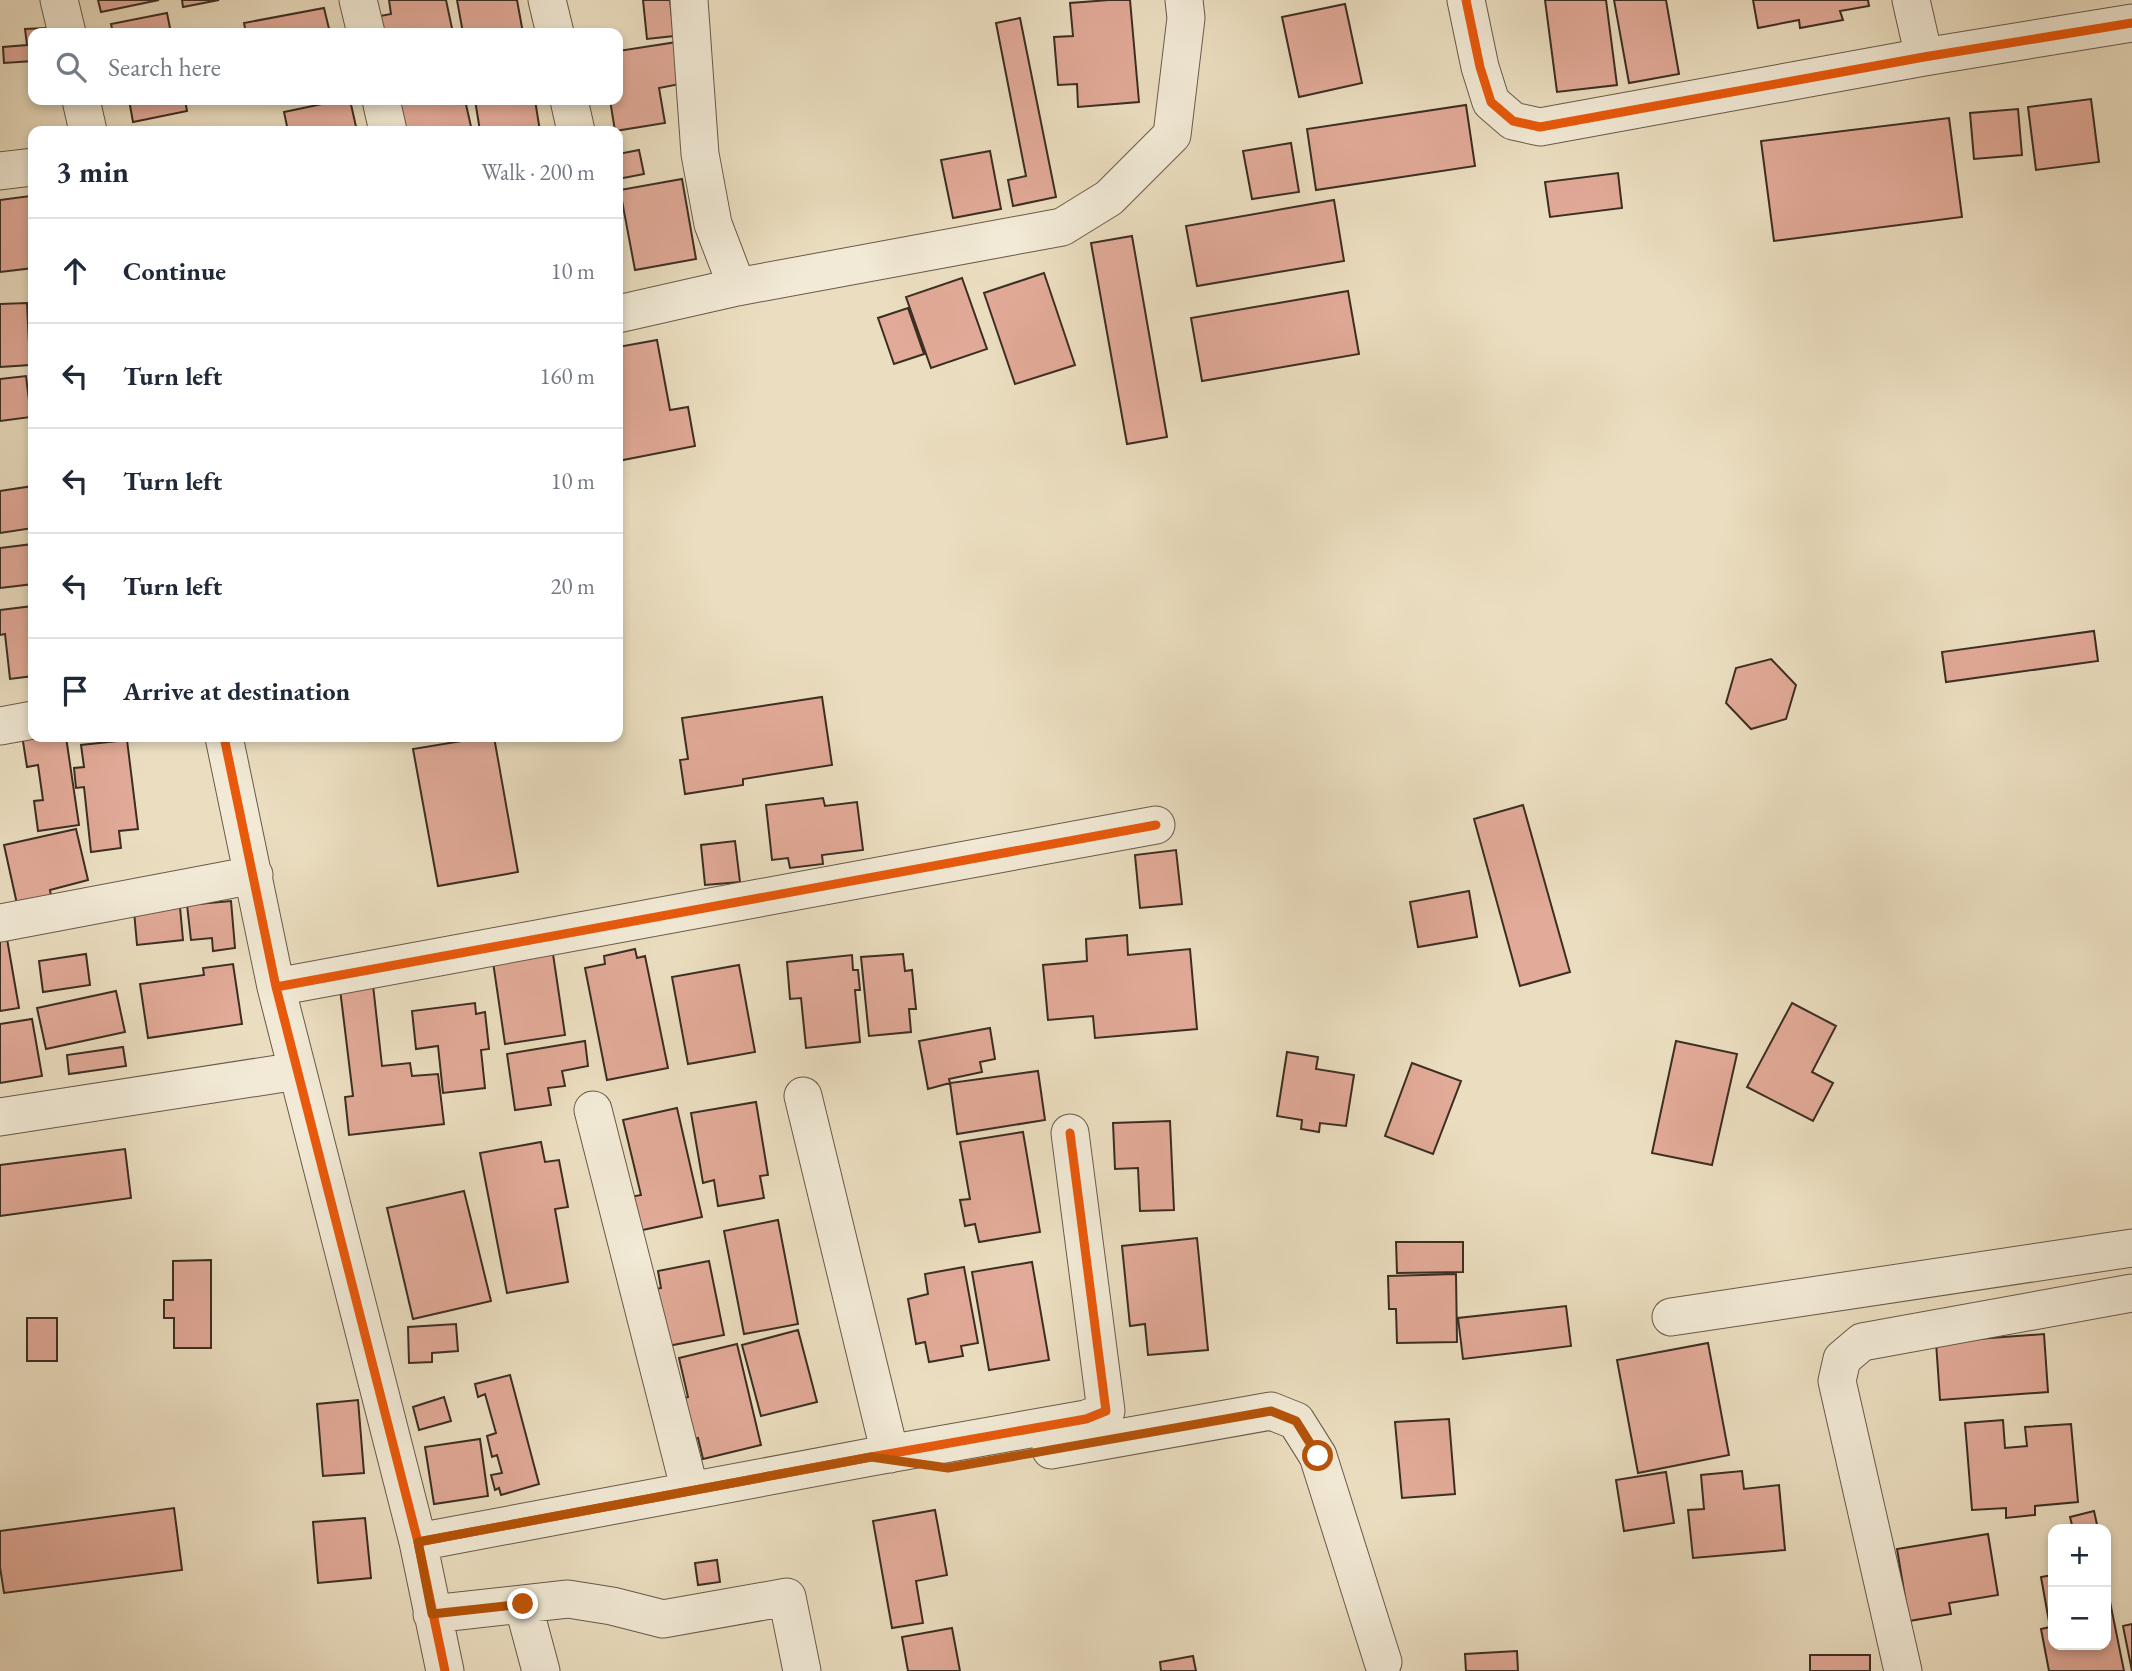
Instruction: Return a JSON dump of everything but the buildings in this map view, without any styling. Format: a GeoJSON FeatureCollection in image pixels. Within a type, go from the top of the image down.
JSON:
{"type":"FeatureCollection","features":[{"type":"Feature","properties":{"kind":"street"},"geometry":{"type":"LineString","coordinates":[[60,0],[66,28]]}},
{"type":"Feature","properties":{"kind":"street"},"geometry":{"type":"LineString","coordinates":[[358,0],[365,28]]}},
{"type":"Feature","properties":{"kind":"street"},"geometry":{"type":"LineString","coordinates":[[547,0],[554,28]]}},
{"type":"Feature","properties":{"kind":"street"},"geometry":{"type":"LineString","coordinates":[[689,0],[700,154],[713,224],[737,287]]}},
{"type":"Feature","properties":{"kind":"street"},"geometry":{"type":"LineString","coordinates":[[623,313],[737,287],[1062,227],[1109,198],[1172,135],[1186,19],[1184,0]]}},
{"type":"Feature","properties":{"kind":"street"},"geometry":{"type":"LineString","coordinates":[[1466,0],[1479,67],[1491,102],[1513,121],[1540,127],[1924,57],[2132,23]]}},
{"type":"Feature","properties":{"kind":"street"},"geometry":{"type":"LineString","coordinates":[[1911,0],[1924,57]]}},
{"type":"Feature","properties":{"kind":"street"},"geometry":{"type":"LineString","coordinates":[[82,105],[87,126]]}},
{"type":"Feature","properties":{"kind":"street"},"geometry":{"type":"LineString","coordinates":[[382,105],[387,126]]}},
{"type":"Feature","properties":{"kind":"street"},"geometry":{"type":"LineString","coordinates":[[570,105],[575,126]]}},
{"type":"Feature","properties":{"kind":"street"},"geometry":{"type":"LineString","coordinates":[[0,171],[28,168]]}},
{"type":"Feature","properties":{"kind":"street"},"geometry":{"type":"LineString","coordinates":[[0,726],[28,721]]}},
{"type":"Feature","properties":{"kind":"street"},"geometry":{"type":"LineString","coordinates":[[225,742],[276,987],[418,1542],[445,1671]]}},
{"type":"Feature","properties":{"kind":"street"},"geometry":{"type":"LineString","coordinates":[[276,987],[1156,825]]}},
{"type":"Feature","properties":{"kind":"street"},"geometry":{"type":"LineString","coordinates":[[0,923],[254,875]]}},
{"type":"Feature","properties":{"kind":"street"},"geometry":{"type":"LineString","coordinates":[[0,1117],[297,1071]]}},
{"type":"Feature","properties":{"kind":"street"},"geometry":{"type":"LineString","coordinates":[[803,1096],[880,1455]]}},
{"type":"Feature","properties":{"kind":"street"},"geometry":{"type":"LineString","coordinates":[[593,1110],[691,1491]]}},
{"type":"Feature","properties":{"kind":"street"},"geometry":{"type":"LineString","coordinates":[[418,1542],[1086,1419],[1106,1411],[1070,1133]]}},
{"type":"Feature","properties":{"kind":"street"},"geometry":{"type":"LineString","coordinates":[[1671,1317],[2132,1248]]}},
{"type":"Feature","properties":{"kind":"street"},"geometry":{"type":"LineString","coordinates":[[1903,1671],[1837,1381],[1842,1359],[1862,1342],[2132,1293]]}},
{"type":"Feature","properties":{"kind":"street"},"geometry":{"type":"LineString","coordinates":[[880,1455],[948,1468],[1271,1411],[1296,1421],[1318,1456],[1383,1661]]}},
{"type":"Feature","properties":{"kind":"street"},"geometry":{"type":"LineString","coordinates":[[432,1614],[568,1599],[612,1606],[663,1619],[787,1597],[802,1671]]}},
{"type":"Feature","properties":{"kind":"street"},"geometry":{"type":"LineString","coordinates":[[523,1604],[541,1671]]}},
{"type":"Feature","properties":{"kind":"cycle path"},"geometry":{"type":"LineString","coordinates":[[1466,0],[1480,67],[1491,102],[1513,121],[1540,127],[1924,57],[2132,23]]}},
{"type":"Feature","properties":{"kind":"cycle path"},"geometry":{"type":"LineString","coordinates":[[225,742],[276,987],[418,1542],[445,1671]]}},
{"type":"Feature","properties":{"kind":"cycle path"},"geometry":{"type":"LineString","coordinates":[[276,987],[1156,825]]}},
{"type":"Feature","properties":{"kind":"cycle path"},"geometry":{"type":"LineString","coordinates":[[418,1542],[1086,1419],[1106,1411],[1070,1133]]}},
{"type":"Feature","properties":{"kind":"route"},"geometry":{"type":"LineString","coordinates":[[523,1604],[432,1614],[418,1542],[871,1457],[948,1468],[1271,1411],[1296,1421],[1318,1456]]}}]}
